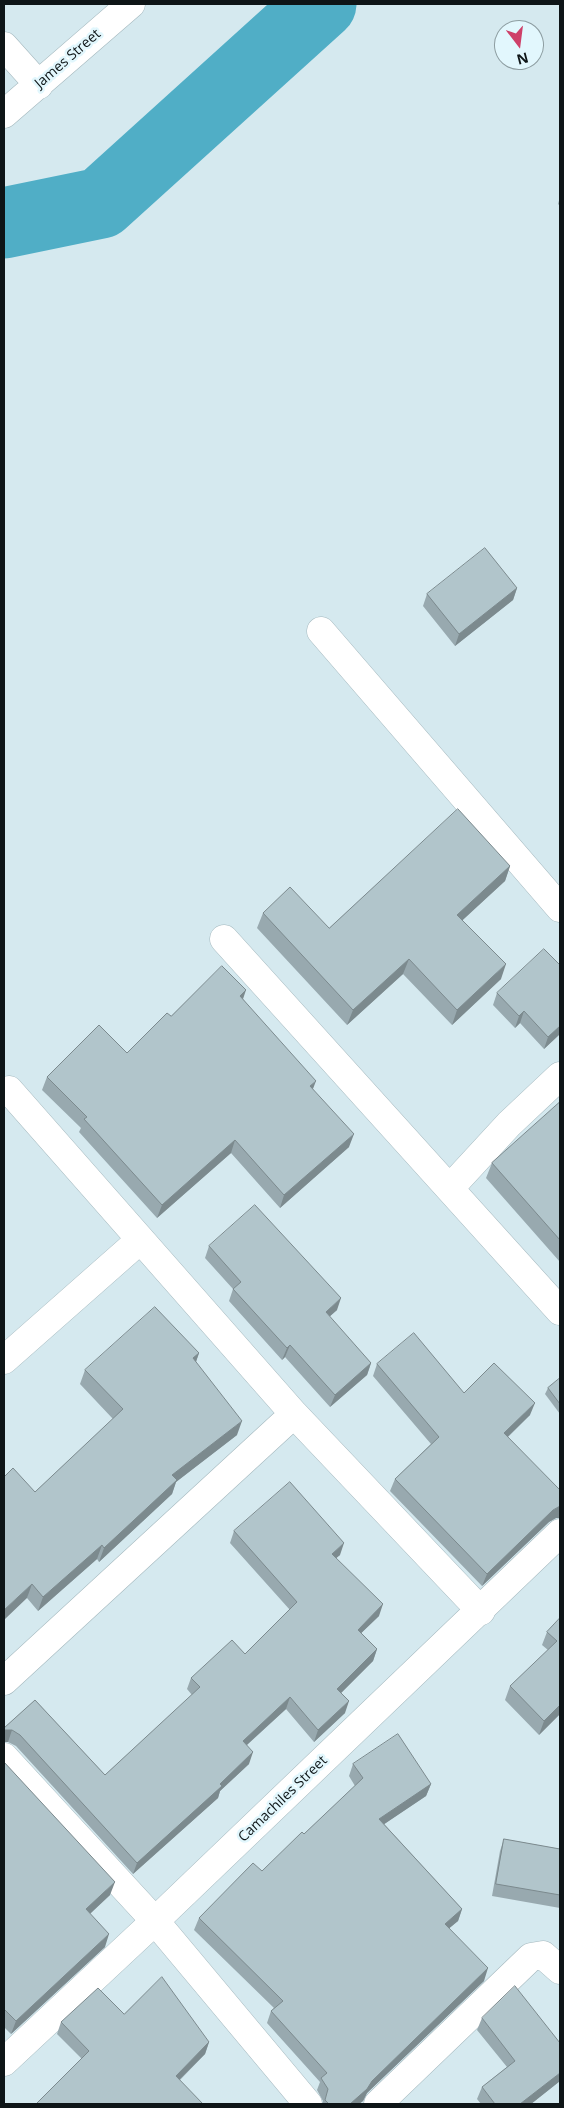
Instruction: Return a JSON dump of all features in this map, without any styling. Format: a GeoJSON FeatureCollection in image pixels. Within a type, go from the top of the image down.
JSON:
{"type":"FeatureCollection","features":[{"type":"Feature","properties":{"kind":"street","name":"James Street"},"geometry":{"type":"LineString","coordinates":[[4,114],[131,4]]}},
{"type":"Feature","properties":{"kind":"street"},"geometry":{"type":"LineString","coordinates":[[4,46],[38,85]]}},
{"type":"Feature","properties":{"kind":"street"},"geometry":{"type":"LineString","coordinates":[[321,631],[560,908]]}},
{"type":"Feature","properties":{"kind":"street"},"geometry":{"type":"LineString","coordinates":[[224,939],[560,1311]]}},
{"type":"Feature","properties":{"kind":"street"},"geometry":{"type":"LineString","coordinates":[[450,1188],[509,1124],[560,1076]]}},
{"type":"Feature","properties":{"kind":"street"},"geometry":{"type":"LineString","coordinates":[[9,1090],[294,1414],[481,1611]]}},
{"type":"Feature","properties":{"kind":"street"},"geometry":{"type":"LineString","coordinates":[[4,1360],[140,1240]]}},
{"type":"Feature","properties":{"kind":"street"},"geometry":{"type":"LineString","coordinates":[[4,1681],[294,1414]]}},
{"type":"Feature","properties":{"kind":"street","name":"Camachiles Street"},"geometry":{"type":"LineString","coordinates":[[4,2062],[481,1611],[560,1533]]}},
{"type":"Feature","properties":{"kind":"street"},"geometry":{"type":"LineString","coordinates":[[4,1757],[155,1921],[308,2104]]}},
{"type":"Feature","properties":{"kind":"street"},"geometry":{"type":"LineString","coordinates":[[378,2104],[531,1956],[543,1954],[560,1970]]}},
{"type":"Feature","properties":{"kind":"building"},"geometry":{"type":"Polygon","coordinates":[[[485,548],[517,588],[459,634],[427,594],[485,548]]]}},
{"type":"Feature","properties":{"kind":"building"},"geometry":{"type":"Polygon","coordinates":[[[458,809],[510,866],[457,915],[506,964],[457,1010],[409,959],[353,1010],[263,913],[290,887],[329,928],[458,809]]]}},
{"type":"Feature","properties":{"kind":"building"},"geometry":{"type":"Polygon","coordinates":[[[544,949],[560,965],[560,1026],[548,1037],[524,1011],[519,1016],[497,993],[544,949]]]}},
{"type":"Feature","properties":{"kind":"building"},"geometry":{"type":"Polygon","coordinates":[[[222,966],[246,990],[240,996],[316,1081],[310,1086],[354,1134],[284,1195],[235,1140],[162,1205],[84,1119],[87,1117],[47,1077],[99,1025],[127,1053],[167,1013],[171,1016],[222,966]]]}},
{"type":"Feature","properties":{"kind":"building"},"geometry":{"type":"Polygon","coordinates":[[[560,1102],[560,1240],[492,1163],[560,1102]]]}},
{"type":"Feature","properties":{"kind":"building"},"geometry":{"type":"Polygon","coordinates":[[[255,1205],[341,1298],[326,1312],[371,1363],[335,1395],[290,1345],[287,1348],[233,1289],[241,1282],[209,1246],[255,1205]]]}},
{"type":"Feature","properties":{"kind":"building"},"geometry":{"type":"Polygon","coordinates":[[[155,1307],[199,1353],[193,1358],[242,1421],[172,1475],[177,1480],[104,1548],[102,1545],[43,1597],[32,1584],[4,1610],[4,1477],[13,1468],[35,1492],[123,1409],[85,1370],[155,1307]]]}},
{"type":"Feature","properties":{"kind":"building"},"geometry":{"type":"Polygon","coordinates":[[[414,1333],[464,1393],[494,1363],[535,1403],[504,1433],[560,1490],[560,1506],[553,1510],[487,1574],[395,1479],[439,1437],[377,1364],[414,1333]]]}},
{"type":"Feature","properties":{"kind":"building"},"geometry":{"type":"Polygon","coordinates":[[[560,1378],[560,1404],[548,1388],[560,1378]]]}},
{"type":"Feature","properties":{"kind":"building"},"geometry":{"type":"Polygon","coordinates":[[[290,1482],[344,1543],[332,1554],[383,1604],[358,1630],[377,1649],[337,1689],[349,1701],[318,1730],[290,1697],[243,1741],[253,1752],[220,1784],[222,1786],[137,1863],[20,1735],[12,1730],[4,1731],[4,1728],[35,1700],[105,1775],[200,1687],[191,1678],[232,1640],[245,1654],[297,1602],[234,1531],[290,1482]]]}},
{"type":"Feature","properties":{"kind":"building"},"geometry":{"type":"Polygon","coordinates":[[[560,1618],[560,1705],[544,1721],[510,1686],[557,1641],[547,1632],[560,1618]]]}},
{"type":"Feature","properties":{"kind":"building"},"geometry":{"type":"Polygon","coordinates":[[[398,1734],[431,1784],[379,1819],[462,1909],[445,1924],[488,1968],[350,2104],[329,2104],[325,2100],[328,2089],[321,2078],[327,2073],[271,2011],[283,2001],[199,1918],[253,1863],[262,1871],[302,1832],[304,1834],[363,1778],[353,1764],[398,1734]]]}},
{"type":"Feature","properties":{"kind":"building"},"geometry":{"type":"Polygon","coordinates":[[[4,1762],[115,1882],[86,1909],[109,1934],[16,2021],[4,2009],[4,1762]]]}},
{"type":"Feature","properties":{"kind":"building"},"geometry":{"type":"Polygon","coordinates":[[[504,1839],[560,1849],[560,1895],[496,1884],[504,1839]]]}},
{"type":"Feature","properties":{"kind":"building"},"geometry":{"type":"Polygon","coordinates":[[[162,1977],[209,2042],[176,2076],[203,2104],[36,2104],[89,2051],[61,2022],[98,1988],[124,2014],[162,1977]]]}},
{"type":"Feature","properties":{"kind":"building"},"geometry":{"type":"Polygon","coordinates":[[[515,1986],[560,2043],[560,2073],[520,2104],[495,2104],[482,2087],[515,2061],[482,2018],[515,1986]]]}},
{"type":"Feature","properties":{"kind":"waterway"},"geometry":{"type":"LineString","coordinates":[[4,223],[101,203],[321,4]]}}]}
